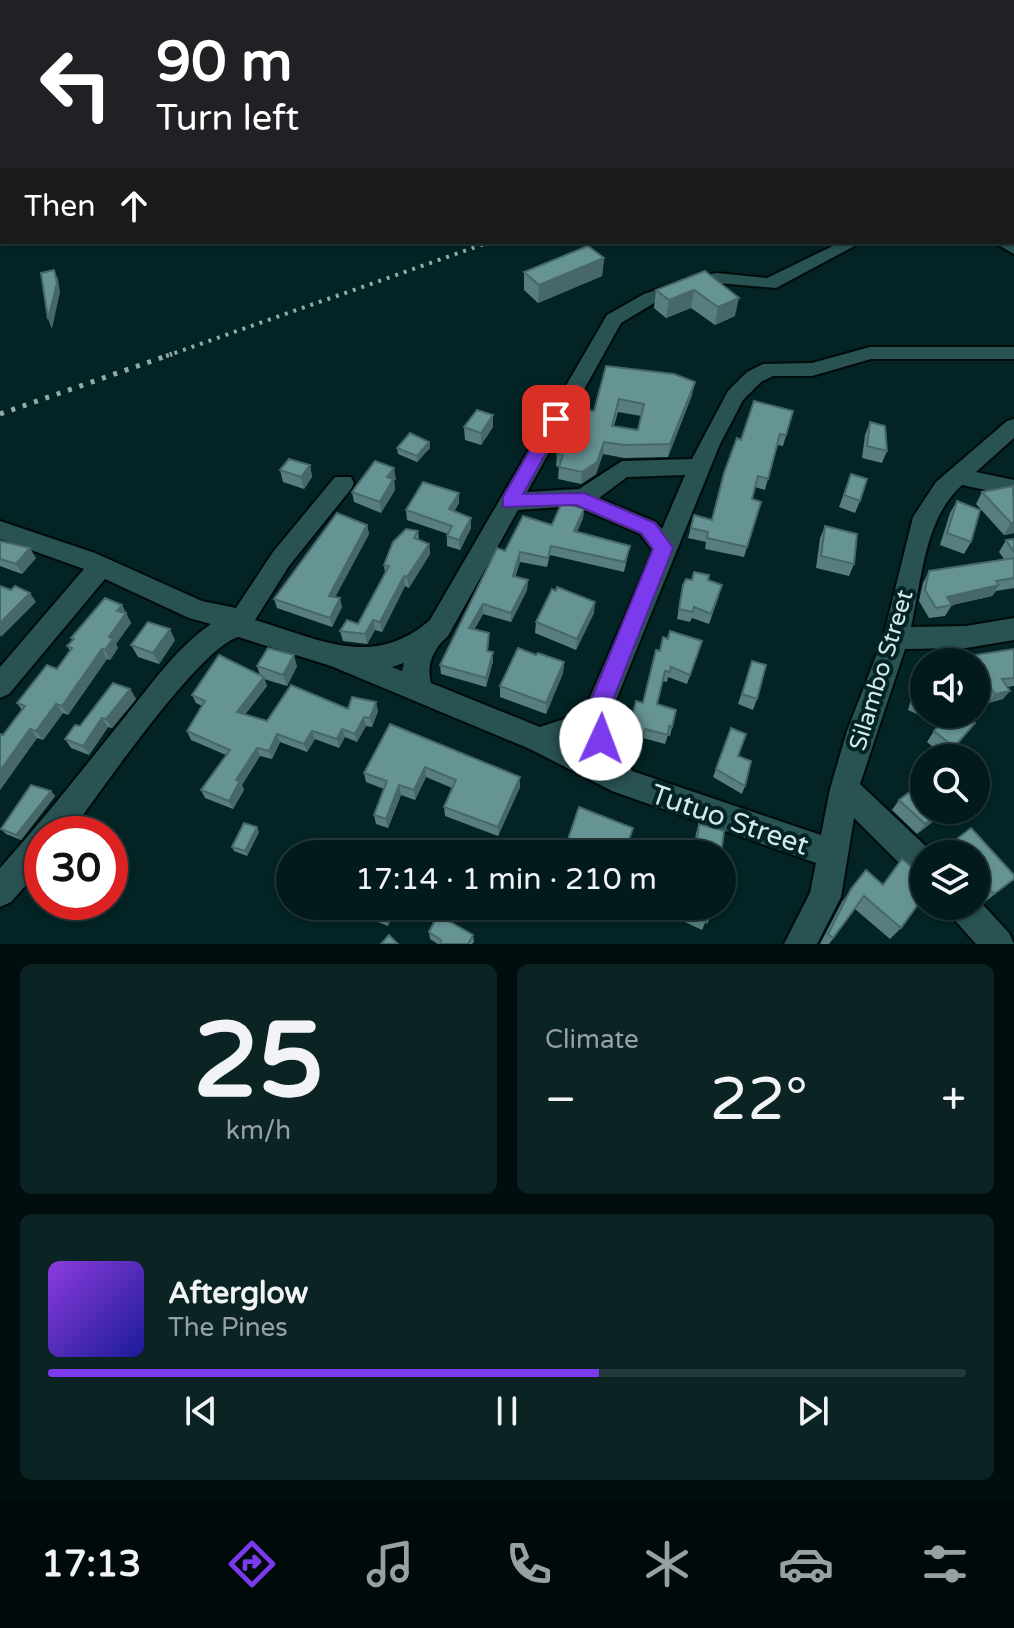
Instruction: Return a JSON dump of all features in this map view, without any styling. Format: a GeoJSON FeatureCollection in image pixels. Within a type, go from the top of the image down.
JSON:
{"type":"FeatureCollection","features":[{"type":"Feature","properties":{"kind":"street"},"geometry":{"type":"LineString","coordinates":[[420,693],[415,672],[423,643],[452,607],[614,319],[650,298],[698,281],[717,278],[770,284],[850,244]]}},
{"type":"Feature","properties":{"kind":"street"},"geometry":{"type":"LineString","coordinates":[[622,781],[601,739],[598,710],[664,548],[735,396],[762,372],[785,367],[812,370],[870,353],[1014,353]]}},
{"type":"Feature","properties":{"kind":"street","name":"Silambo Street"},"geometry":{"type":"LineString","coordinates":[[800,944],[825,897],[835,855],[844,789],[861,731],[896,638],[924,517],[932,501],[1014,426]]}},
{"type":"Feature","properties":{"kind":"street"},"geometry":{"type":"LineString","coordinates":[[510,502],[578,498],[592,494],[622,469],[700,467]]}},
{"type":"Feature","properties":{"kind":"street"},"geometry":{"type":"LineString","coordinates":[[958,476],[1014,488]]}},
{"type":"Feature","properties":{"kind":"street"},"geometry":{"type":"LineString","coordinates":[[64,816],[202,645],[240,623],[281,559],[343,483]]}},
{"type":"Feature","properties":{"kind":"street"},"geometry":{"type":"LineString","coordinates":[[578,498],[648,528],[664,548]]}},
{"type":"Feature","properties":{"kind":"street","name":"Tutuo Street"},"geometry":{"type":"LineString","coordinates":[[0,530],[101,566],[198,611],[336,656],[540,740],[622,781],[835,855]]}},
{"type":"Feature","properties":{"kind":"street"},"geometry":{"type":"LineString","coordinates":[[0,686],[101,566]]}},
{"type":"Feature","properties":{"kind":"street"},"geometry":{"type":"LineString","coordinates":[[896,638],[966,637],[1014,629]]}},
{"type":"Feature","properties":{"kind":"street"},"geometry":{"type":"LineString","coordinates":[[336,656],[384,659],[423,643]]}},
{"type":"Feature","properties":{"kind":"street"},"geometry":{"type":"LineString","coordinates":[[540,740],[573,729],[598,710]]}},
{"type":"Feature","properties":{"kind":"street"},"geometry":{"type":"LineString","coordinates":[[844,789],[910,853]]}},
{"type":"Feature","properties":{"kind":"street"},"geometry":{"type":"LineString","coordinates":[[0,891],[24,864]]}},
{"type":"Feature","properties":{"kind":"street"},"geometry":{"type":"LineString","coordinates":[[976,920],[998,944]]}},
{"type":"Feature","properties":{"kind":"building"},"geometry":{"type":"Polygon","coordinates":[[[588,246],[604,258],[539,285],[524,272],[588,246]]]}},
{"type":"Feature","properties":{"kind":"building"},"geometry":{"type":"Polygon","coordinates":[[[54,270],[57,283],[48,319],[41,273],[54,270]]]}},
{"type":"Feature","properties":{"kind":"building"},"geometry":{"type":"Polygon","coordinates":[[[705,271],[739,298],[718,307],[694,290],[669,300],[656,290],[705,271]]]}},
{"type":"Feature","properties":{"kind":"building"},"geometry":{"type":"Polygon","coordinates":[[[606,366],[674,374],[695,382],[670,444],[604,442],[597,462],[582,472],[559,467],[563,455],[557,454],[575,408],[594,411],[606,366]],[[619,399],[612,426],[638,430],[644,404],[619,399]]]}},
{"type":"Feature","properties":{"kind":"building"},"geometry":{"type":"Polygon","coordinates":[[[754,401],[793,411],[786,435],[780,434],[768,479],[758,476],[752,499],[761,502],[747,547],[707,538],[708,532],[691,528],[694,515],[712,520],[724,473],[737,438],[741,440],[754,401]]]}},
{"type":"Feature","properties":{"kind":"building"},"geometry":{"type":"Polygon","coordinates":[[[477,410],[493,415],[481,433],[464,427],[477,410]]]}},
{"type":"Feature","properties":{"kind":"building"},"geometry":{"type":"Polygon","coordinates":[[[870,422],[885,426],[887,451],[867,446],[870,422]]]}},
{"type":"Feature","properties":{"kind":"building"},"geometry":{"type":"Polygon","coordinates":[[[410,433],[429,442],[417,456],[397,448],[410,433]]]}},
{"type":"Feature","properties":{"kind":"building"},"geometry":{"type":"Polygon","coordinates":[[[289,459],[310,465],[301,477],[280,470],[289,459]]]}},
{"type":"Feature","properties":{"kind":"building"},"geometry":{"type":"Polygon","coordinates":[[[375,461],[394,468],[387,477],[393,479],[380,502],[352,492],[375,461]]]}},
{"type":"Feature","properties":{"kind":"building"},"geometry":{"type":"Polygon","coordinates":[[[851,474],[867,479],[860,501],[844,495],[851,474]]]}},
{"type":"Feature","properties":{"kind":"building"},"geometry":{"type":"Polygon","coordinates":[[[423,482],[459,493],[449,509],[471,518],[459,540],[447,536],[452,526],[406,510],[423,482]]]}},
{"type":"Feature","properties":{"kind":"building"},"geometry":{"type":"Polygon","coordinates":[[[1013,486],[1014,523],[1011,523],[982,492],[1013,486]]]}},
{"type":"Feature","properties":{"kind":"building"},"geometry":{"type":"Polygon","coordinates":[[[957,501],[980,510],[971,542],[947,533],[957,501]]]}},
{"type":"Feature","properties":{"kind":"building"},"geometry":{"type":"Polygon","coordinates":[[[562,502],[584,509],[574,531],[630,546],[625,562],[551,546],[548,558],[520,552],[513,576],[528,580],[511,613],[483,604],[469,628],[489,633],[487,651],[493,652],[486,678],[440,665],[497,548],[505,551],[523,516],[552,525],[562,502]]]}},
{"type":"Feature","properties":{"kind":"building"},"geometry":{"type":"Polygon","coordinates":[[[337,513],[367,525],[329,596],[340,598],[330,618],[274,599],[337,513]]]}},
{"type":"Feature","properties":{"kind":"building"},"geometry":{"type":"Polygon","coordinates":[[[825,526],[857,534],[854,564],[821,556],[825,526]]]}},
{"type":"Feature","properties":{"kind":"building"},"geometry":{"type":"Polygon","coordinates":[[[406,529],[418,531],[414,538],[429,544],[407,577],[404,576],[380,622],[373,620],[365,634],[340,631],[347,620],[358,624],[389,566],[384,565],[393,542],[406,529]]]}},
{"type":"Feature","properties":{"kind":"building"},"geometry":{"type":"Polygon","coordinates":[[[1014,539],[1014,552],[1006,540],[1014,539]]]}},
{"type":"Feature","properties":{"kind":"building"},"geometry":{"type":"Polygon","coordinates":[[[0,541],[30,548],[16,564],[0,559],[0,541]]]}},
{"type":"Feature","properties":{"kind":"building"},"geometry":{"type":"Polygon","coordinates":[[[1014,558],[1014,578],[996,581],[999,585],[947,597],[952,605],[936,608],[925,590],[929,571],[1014,558]]]}},
{"type":"Feature","properties":{"kind":"building"},"geometry":{"type":"Polygon","coordinates":[[[694,572],[709,575],[708,580],[722,585],[711,614],[694,607],[693,612],[679,609],[683,585],[686,579],[692,580],[694,572]]]}},
{"type":"Feature","properties":{"kind":"building"},"geometry":{"type":"Polygon","coordinates":[[[0,586],[11,590],[15,586],[30,593],[0,623],[0,586]]]}},
{"type":"Feature","properties":{"kind":"building"},"geometry":{"type":"Polygon","coordinates":[[[557,587],[595,602],[577,639],[536,622],[552,589],[556,591],[557,587]]]}},
{"type":"Feature","properties":{"kind":"building"},"geometry":{"type":"Polygon","coordinates":[[[105,598],[122,605],[117,611],[126,613],[109,637],[113,639],[105,650],[102,649],[62,706],[56,704],[36,731],[30,729],[0,771],[0,734],[3,735],[25,706],[17,703],[47,665],[57,669],[72,648],[67,646],[74,639],[71,638],[105,598]]]}},
{"type":"Feature","properties":{"kind":"building"},"geometry":{"type":"Polygon","coordinates":[[[148,622],[170,629],[153,653],[131,645],[148,622]]]}},
{"type":"Feature","properties":{"kind":"building"},"geometry":{"type":"Polygon","coordinates":[[[670,631],[702,641],[690,675],[671,667],[670,672],[665,671],[657,704],[676,710],[672,727],[669,726],[668,735],[645,729],[642,741],[627,737],[636,701],[643,703],[656,650],[660,651],[663,637],[668,639],[670,631]]]}},
{"type":"Feature","properties":{"kind":"building"},"geometry":{"type":"Polygon","coordinates":[[[268,648],[294,655],[283,675],[257,666],[268,648]]]}},
{"type":"Feature","properties":{"kind":"building"},"geometry":{"type":"Polygon","coordinates":[[[518,648],[564,662],[546,703],[500,686],[518,648]]]}},
{"type":"Feature","properties":{"kind":"building"},"geometry":{"type":"Polygon","coordinates":[[[1014,649],[1014,678],[1002,679],[1010,691],[995,694],[990,687],[990,653],[1014,649]]]}},
{"type":"Feature","properties":{"kind":"building"},"geometry":{"type":"Polygon","coordinates":[[[219,655],[264,677],[237,712],[267,721],[291,685],[348,709],[352,697],[376,702],[370,718],[364,717],[355,734],[342,729],[337,739],[312,731],[304,744],[277,734],[269,751],[257,748],[236,780],[240,781],[229,801],[201,790],[230,750],[187,731],[205,701],[192,695],[219,655]]]}},
{"type":"Feature","properties":{"kind":"building"},"geometry":{"type":"Polygon","coordinates":[[[752,661],[766,665],[757,699],[742,694],[752,661]]]}},
{"type":"Feature","properties":{"kind":"building"},"geometry":{"type":"Polygon","coordinates":[[[113,683],[130,689],[106,719],[102,718],[83,746],[65,739],[75,725],[80,726],[113,683]]]}},
{"type":"Feature","properties":{"kind":"building"},"geometry":{"type":"Polygon","coordinates":[[[390,724],[520,777],[498,827],[444,807],[456,780],[425,767],[414,790],[399,785],[386,819],[374,815],[387,781],[364,773],[390,724]]]}},
{"type":"Feature","properties":{"kind":"building"},"geometry":{"type":"Polygon","coordinates":[[[731,728],[746,734],[738,756],[751,761],[745,786],[716,769],[731,728]]]}},
{"type":"Feature","properties":{"kind":"building"},"geometry":{"type":"Polygon","coordinates":[[[937,728],[971,728],[957,744],[950,744],[934,731],[937,728]]]}},
{"type":"Feature","properties":{"kind":"building"},"geometry":{"type":"Polygon","coordinates":[[[31,785],[51,791],[31,816],[24,816],[24,825],[16,835],[1,829],[31,785]]]}},
{"type":"Feature","properties":{"kind":"building"},"geometry":{"type":"Polygon","coordinates":[[[910,792],[910,810],[899,800],[910,792]]]}},
{"type":"Feature","properties":{"kind":"building"},"geometry":{"type":"Polygon","coordinates":[[[579,807],[633,828],[629,840],[568,840],[579,807]]]}},
{"type":"Feature","properties":{"kind":"building"},"geometry":{"type":"Polygon","coordinates":[[[244,823],[257,827],[245,851],[232,847],[244,823]]]}},
{"type":"Feature","properties":{"kind":"building"},"geometry":{"type":"Polygon","coordinates":[[[699,824],[724,831],[723,840],[697,840],[699,824]]]}},
{"type":"Feature","properties":{"kind":"building"},"geometry":{"type":"Polygon","coordinates":[[[971,828],[982,840],[956,840],[971,828]]]}},
{"type":"Feature","properties":{"kind":"building"},"geometry":{"type":"Polygon","coordinates":[[[990,849],[1014,875],[1014,879],[994,894],[990,890],[990,849]]]}},
{"type":"Feature","properties":{"kind":"building"},"geometry":{"type":"Polygon","coordinates":[[[902,859],[910,866],[910,915],[901,928],[864,896],[833,938],[828,934],[851,889],[866,870],[883,885],[902,859]]]}},
{"type":"Feature","properties":{"kind":"building"},"geometry":{"type":"Polygon","coordinates":[[[435,920],[447,920],[473,935],[468,944],[440,944],[441,940],[429,932],[435,920]]]}},
{"type":"Feature","properties":{"kind":"building"},"geometry":{"type":"Polygon","coordinates":[[[389,935],[398,944],[381,944],[389,935]]]}},
{"type":"Feature","properties":{"kind":"railway"},"geometry":{"type":"LineString","coordinates":[[166,356],[484,244]]}},
{"type":"Feature","properties":{"kind":"railway"},"geometry":{"type":"LineString","coordinates":[[0,414],[172,354]]}},
{"type":"Feature","properties":{"kind":"route"},"geometry":{"type":"LineString","coordinates":[[556,419],[510,502],[535,498],[578,498],[648,528],[656,534],[664,548],[598,710],[601,739]]}}]}
